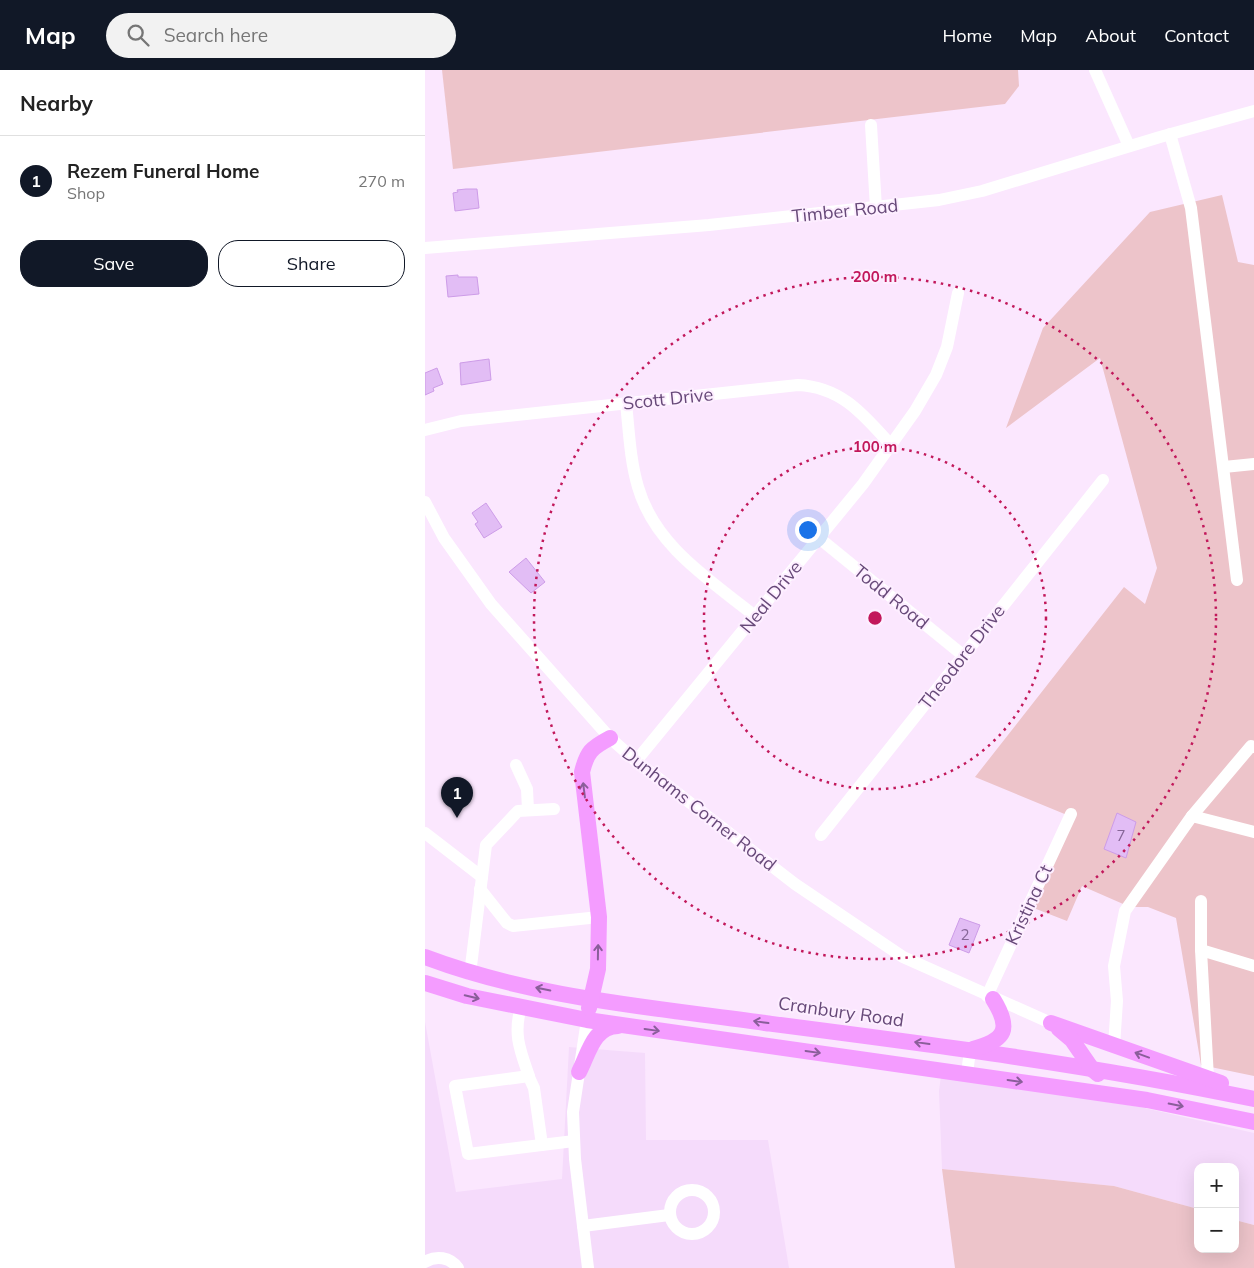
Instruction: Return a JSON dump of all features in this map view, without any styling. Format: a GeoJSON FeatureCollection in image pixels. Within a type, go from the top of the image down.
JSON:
{"type":"FeatureCollection","features":[{"type":"Feature","properties":{"kind":"main road"},"geometry":{"type":"LineString","coordinates":[[587,1020],[598,969],[599,917],[582,772],[586,755],[596,745],[610,738]]}},
{"type":"Feature","properties":{"kind":"main road","name":"Cranbury Road"},"geometry":{"type":"LineString","coordinates":[[425,957],[470,974],[591,1000],[970,1050],[1162,1079],[1254,1099]]}},
{"type":"Feature","properties":{"kind":"main road"},"geometry":{"type":"LineString","coordinates":[[425,983],[467,996],[587,1020],[1147,1100],[1254,1122]]}},
{"type":"Feature","properties":{"kind":"main road"},"geometry":{"type":"LineString","coordinates":[[970,1050],[999,1039],[1004,1029],[1003,1015],[990,997]]}},
{"type":"Feature","properties":{"kind":"main road"},"geometry":{"type":"LineString","coordinates":[[1051,1023],[1254,1094]]}},
{"type":"Feature","properties":{"kind":"main road"},"geometry":{"type":"LineString","coordinates":[[1051,1023],[1072,1040],[1093,1069],[1114,1086],[1147,1100]]}},
{"type":"Feature","properties":{"kind":"main road"},"geometry":{"type":"LineString","coordinates":[[579,1072],[597,1035],[611,1026],[622,1025]]}},
{"type":"Feature","properties":{"kind":"street"},"geometry":{"type":"LineString","coordinates":[[1095,70],[1129,146]]}},
{"type":"Feature","properties":{"kind":"street","name":"Timber Road"},"geometry":{"type":"LineString","coordinates":[[425,248],[876,208],[939,200],[982,191],[1170,134],[1254,112]]}},
{"type":"Feature","properties":{"kind":"street"},"geometry":{"type":"LineString","coordinates":[[871,125],[876,208]]}},
{"type":"Feature","properties":{"kind":"street"},"geometry":{"type":"LineString","coordinates":[[1170,134],[1191,208],[1237,580]]}},
{"type":"Feature","properties":{"kind":"street","name":"Neal Drive"},"geometry":{"type":"LineString","coordinates":[[636,762],[863,484],[915,411],[935,375],[947,347],[958,293]]}},
{"type":"Feature","properties":{"kind":"street","name":"Scott Drive"},"geometry":{"type":"LineString","coordinates":[[425,430],[461,420],[789,386],[807,386],[825,389],[850,402],[890,444]]}},
{"type":"Feature","properties":{"kind":"street"},"geometry":{"type":"LineString","coordinates":[[626,404],[634,473],[643,503],[654,524],[678,554],[755,616]]}},
{"type":"Feature","properties":{"kind":"street"},"geometry":{"type":"LineString","coordinates":[[1224,467],[1254,464]]}},
{"type":"Feature","properties":{"kind":"street","name":"Theodore Drive"},"geometry":{"type":"LineString","coordinates":[[821,835],[1103,480]]}},
{"type":"Feature","properties":{"kind":"street","name":"Dunhams Corner Road"},"geometry":{"type":"LineString","coordinates":[[425,502],[444,538],[491,604],[610,738],[636,762],[795,884],[903,957],[1051,1023]]}},
{"type":"Feature","properties":{"kind":"street","name":"Todd Road"},"geometry":{"type":"LineString","coordinates":[[819,538],[964,656]]}},
{"type":"Feature","properties":{"kind":"street"},"geometry":{"type":"LineString","coordinates":[[1114,1046],[1117,1001],[1114,966],[1125,911],[1192,816],[1253,746]]}},
{"type":"Feature","properties":{"kind":"street"},"geometry":{"type":"LineString","coordinates":[[517,765],[527,789],[528,810]]}},
{"type":"Feature","properties":{"kind":"street"},"geometry":{"type":"LineString","coordinates":[[470,974],[486,846],[518,811],[554,808]]}},
{"type":"Feature","properties":{"kind":"street","name":"Kristina Ct"},"geometry":{"type":"LineString","coordinates":[[990,997],[1071,814]]}},
{"type":"Feature","properties":{"kind":"street"},"geometry":{"type":"LineString","coordinates":[[1192,816],[1254,832]]}},
{"type":"Feature","properties":{"kind":"street"},"geometry":{"type":"LineString","coordinates":[[425,833],[481,883],[507,922],[513,926],[599,917]]}},
{"type":"Feature","properties":{"kind":"street"},"geometry":{"type":"LineString","coordinates":[[1201,901],[1201,950],[1207,1078]]}},
{"type":"Feature","properties":{"kind":"street"},"geometry":{"type":"LineString","coordinates":[[1201,950],[1254,966]]}},
{"type":"Feature","properties":{"kind":"street"},"geometry":{"type":"LineString","coordinates":[[521,1007],[516,1023],[516,1035],[533,1088],[542,1145]]}},
{"type":"Feature","properties":{"kind":"street"},"geometry":{"type":"LineString","coordinates":[[587,1020],[573,1112],[574,1141],[587,1268]]}},
{"type":"Feature","properties":{"kind":"street"},"geometry":{"type":"LineString","coordinates":[[967,1074],[970,1050]]}},
{"type":"Feature","properties":{"kind":"street"},"geometry":{"type":"LineString","coordinates":[[528,1075],[455,1086],[468,1154],[574,1141]]}},
{"type":"Feature","properties":{"kind":"street"},"geometry":{"type":"LineString","coordinates":[[583,1226],[669,1215]]}},
{"type":"Feature","properties":{"kind":"street"},"geometry":{"type":"LineString","coordinates":[[425,1262],[434,1258],[442,1258],[449,1260],[458,1268]]}},
{"type":"Feature","properties":{"kind":"shaded area"},"geometry":{"type":"Polygon","coordinates":[[[442,70],[1018,70],[1019,86],[1005,104],[453,169],[442,70]]]}},
{"type":"Feature","properties":{"kind":"shaded area"},"geometry":{"type":"Polygon","coordinates":[[[1222,195],[1238,262],[1254,265],[1254,1076],[1201,1065],[1176,918],[1148,907],[1130,907],[1082,886],[1067,921],[1031,907],[1067,815],[975,777],[1124,587],[1145,604],[1157,568],[1100,358],[1006,428],[1043,328],[1150,212],[1222,195]]]}},
{"type":"Feature","properties":{"kind":"shaded area"},"geometry":{"type":"Polygon","coordinates":[[[425,1022],[456,1192],[562,1179],[569,1047],[645,1053],[646,1140],[768,1140],[789,1268],[425,1268],[425,1022]]]}},
{"type":"Feature","properties":{"kind":"shaded area"},"geometry":{"type":"Polygon","coordinates":[[[941,1076],[1140,1107],[1254,1133],[1254,1225],[1239,1221],[1239,1163],[1194,1163],[1194,1208],[1114,1186],[942,1169],[939,1091],[941,1076]]]}},
{"type":"Feature","properties":{"kind":"shaded area"},"geometry":{"type":"Polygon","coordinates":[[[942,1169],[1114,1186],[1194,1208],[1194,1253],[1239,1253],[1239,1221],[1254,1225],[1254,1268],[955,1268],[942,1169]]]}},
{"type":"Feature","properties":{"kind":"building"},"geometry":{"type":"Polygon","coordinates":[[[477,189],[479,208],[455,211],[453,193],[458,192],[457,190],[477,189]]]}},
{"type":"Feature","properties":{"kind":"building"},"geometry":{"type":"Polygon","coordinates":[[[458,275],[458,277],[477,277],[479,294],[448,297],[446,276],[458,275]]]}},
{"type":"Feature","properties":{"kind":"building"},"geometry":{"type":"Polygon","coordinates":[[[489,359],[491,380],[461,385],[460,363],[489,359]]]}},
{"type":"Feature","properties":{"kind":"building"},"geometry":{"type":"Polygon","coordinates":[[[437,368],[443,384],[433,388],[434,391],[425,395],[425,373],[437,368]]]}},
{"type":"Feature","properties":{"kind":"building"},"geometry":{"type":"Polygon","coordinates":[[[486,503],[502,527],[484,538],[475,524],[478,522],[472,513],[486,503]]]}},
{"type":"Feature","properties":{"kind":"building"},"geometry":{"type":"Polygon","coordinates":[[[526,558],[545,582],[531,593],[509,572],[526,558]]]}},
{"type":"Feature","properties":{"kind":"building"},"geometry":{"type":"Polygon","coordinates":[[[1117,813],[1136,822],[1126,858],[1104,849],[1117,813]]]}},
{"type":"Feature","properties":{"kind":"building"},"geometry":{"type":"Polygon","coordinates":[[[960,918],[980,925],[969,953],[949,945],[960,918]]]}},
{"type":"Feature","properties":{"kind":"place","name":"Rezem Funeral Home"},"geometry":{"type":"Point","coordinates":[457,818]}}]}
